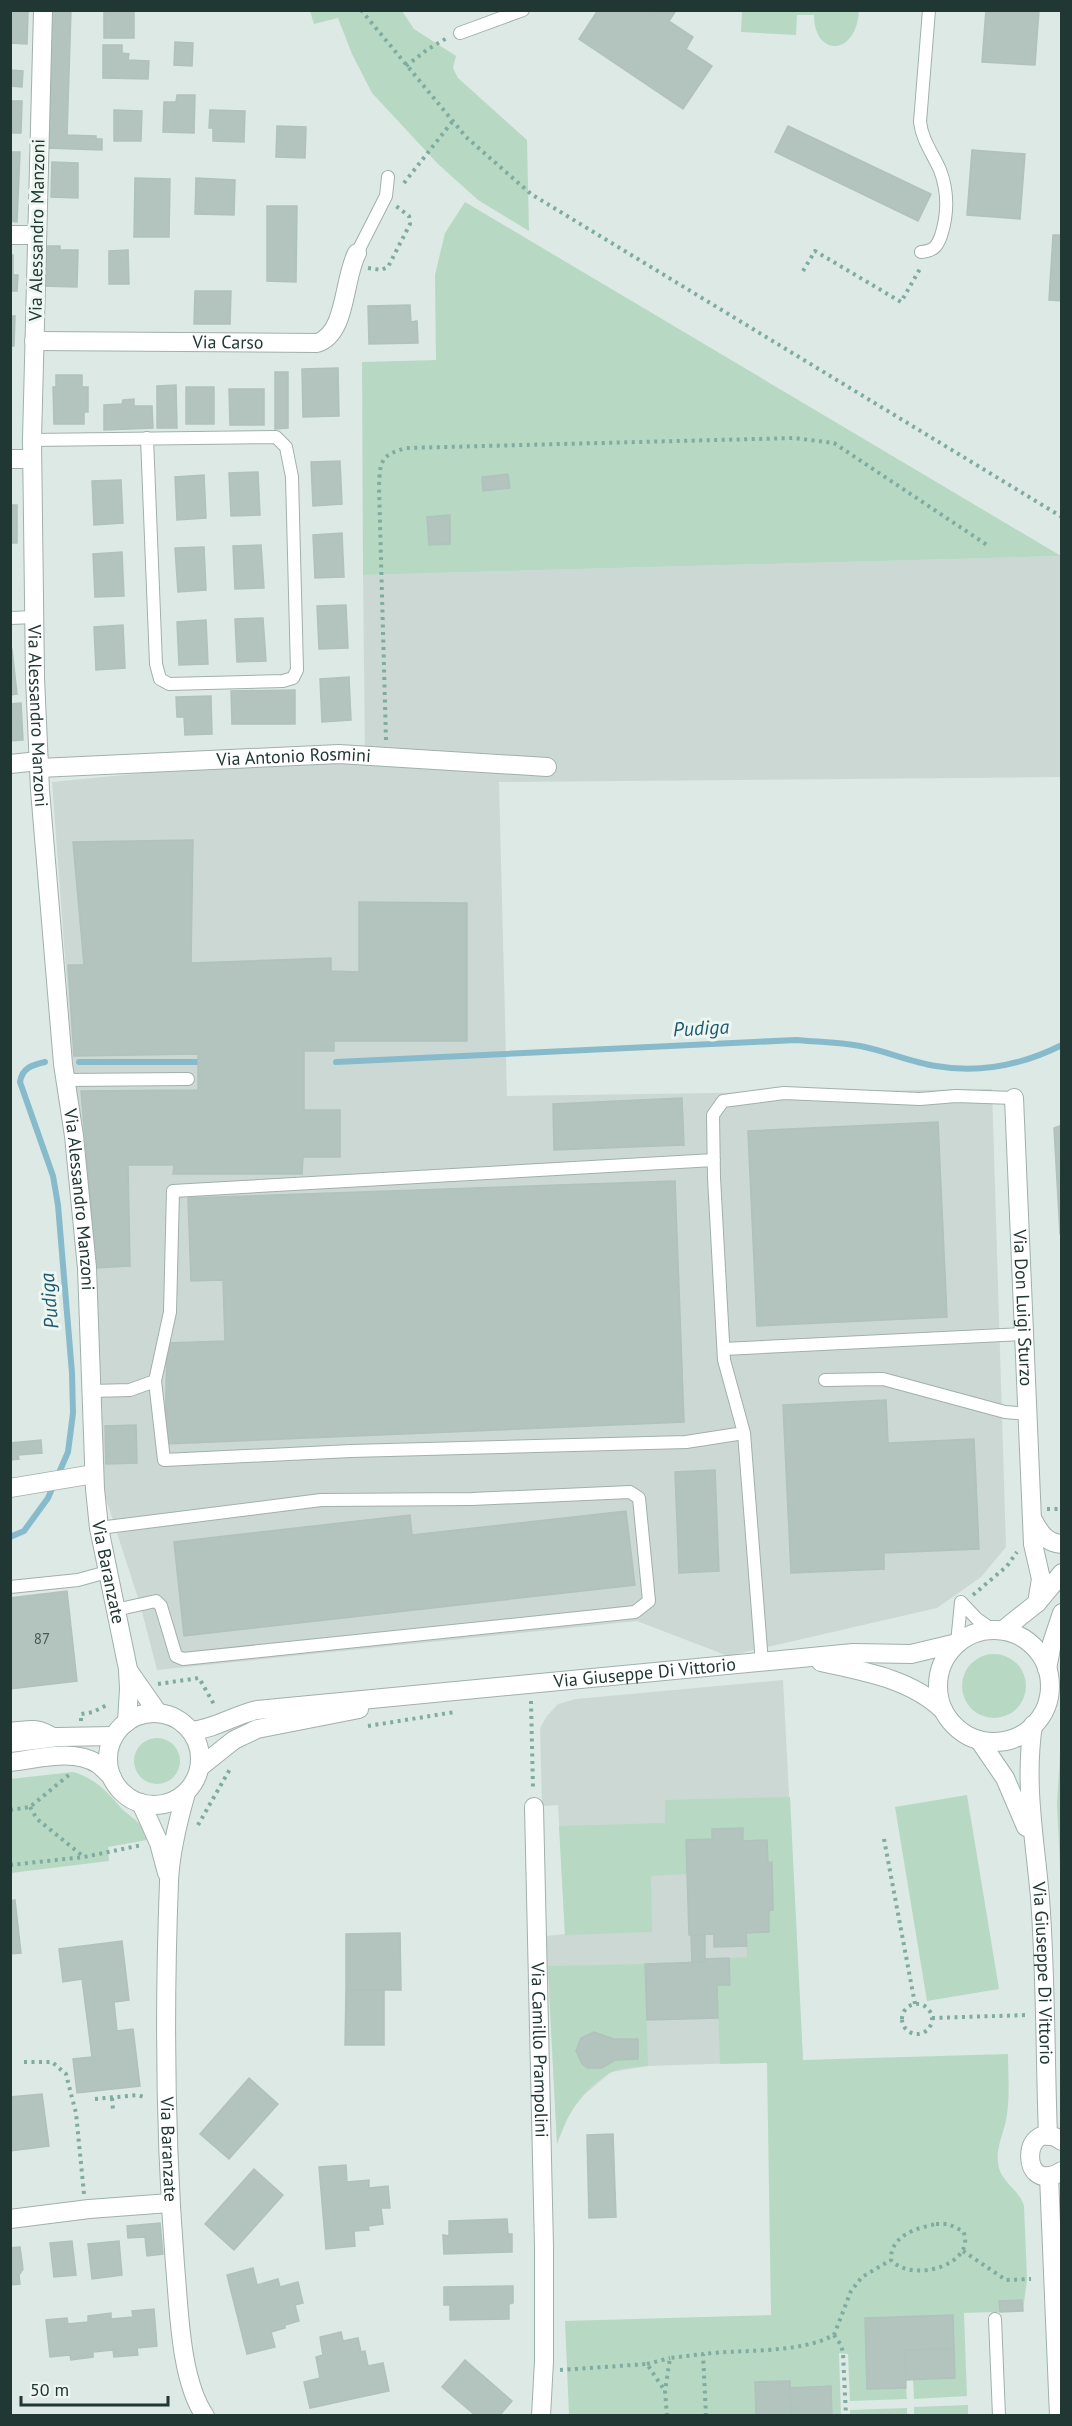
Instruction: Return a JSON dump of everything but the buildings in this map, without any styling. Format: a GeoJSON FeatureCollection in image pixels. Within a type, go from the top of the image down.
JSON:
{"type":"FeatureCollection","features":[{"type":"Feature","properties":{"kind":"street","name":"Via Alessandro Manzoni"},"geometry":{"type":"LineString","coordinates":[[43,10],[32,440],[34,617],[39,764],[64,1080],[80,1186],[87,1268],[92,1419]]}},
{"type":"Feature","properties":{"kind":"street"},"geometry":{"type":"LineString","coordinates":[[10,236],[36,235]]}},
{"type":"Feature","properties":{"kind":"street","name":"Via Carso"},"geometry":{"type":"LineString","coordinates":[[34,341],[317,343],[329,337],[336,327],[353,259]]}},
{"type":"Feature","properties":{"kind":"street"},"geometry":{"type":"LineString","coordinates":[[10,459],[32,459]]}},
{"type":"Feature","properties":{"kind":"street","name":"Via Antonio Rosmini"},"geometry":{"type":"LineString","coordinates":[[10,764],[339,754],[547,767]]}},
{"type":"Feature","properties":{"kind":"street","name":"Via Don Luigi Sturzo"},"geometry":{"type":"LineString","coordinates":[[1014,1098],[1028,1414],[1039,1514],[1033,1544],[1041,1579],[1037,1603]]}},
{"type":"Feature","properties":{"kind":"street","name":"Via Baranzate"},"geometry":{"type":"LineString","coordinates":[[92,1419],[99,1528],[128,1669],[127,1722]]}},
{"type":"Feature","properties":{"kind":"street"},"geometry":{"type":"LineString","coordinates":[[10,1488],[94,1474]]}},
{"type":"Feature","properties":{"kind":"street"},"geometry":{"type":"LineString","coordinates":[[1039,1514],[1044,1538],[1049,1542],[1062,1544]]}},
{"type":"Feature","properties":{"kind":"street"},"geometry":{"type":"LineString","coordinates":[[1062,1573],[1037,1603],[998,1630],[973,1634],[957,1643],[946,1657],[939,1674],[938,1686],[943,1710],[958,1728],[979,1740],[1002,1741],[1014,1738],[1033,1725],[1047,1705],[1049,1687],[1047,1669],[1052,1643],[1062,1613]]}},
{"type":"Feature","properties":{"kind":"street"},"geometry":{"type":"LineString","coordinates":[[998,1630],[1026,1640],[1042,1658],[1047,1669]]}},
{"type":"Feature","properties":{"kind":"street","name":"Via Giuseppe Di Vittorio"},"geometry":{"type":"LineString","coordinates":[[191,1731],[207,1729],[239,1714],[257,1710],[362,1698],[482,1690],[661,1670],[807,1659],[852,1653],[911,1654],[957,1643]]}},
{"type":"Feature","properties":{"kind":"street","name":"Via Giuseppe Di Vittorio"},"geometry":{"type":"LineString","coordinates":[[807,1659],[873,1674],[904,1684],[921,1691],[943,1710]]}},
{"type":"Feature","properties":{"kind":"street","name":"Via Baranzate"},"geometry":{"type":"LineString","coordinates":[[128,1669],[140,1690],[158,1713]]}},
{"type":"Feature","properties":{"kind":"street","name":"Via Giuseppe Di Vittorio"},"geometry":{"type":"LineString","coordinates":[[200,1767],[234,1740],[257,1729],[304,1719],[482,1690]]}},
{"type":"Feature","properties":{"kind":"street"},"geometry":{"type":"LineString","coordinates":[[10,1762],[64,1756],[77,1757],[98,1764],[124,1793],[141,1803],[157,1805],[172,1802],[186,1793],[197,1777],[200,1755],[191,1731],[176,1719],[158,1713],[136,1717],[127,1722],[114,1736],[110,1750],[109,1764],[112,1777]]}},
{"type":"Feature","properties":{"kind":"street","name":"Via Giuseppe Di Vittorio"},"geometry":{"type":"LineString","coordinates":[[1033,1725],[1028,1768],[1033,1848],[1040,1899],[1044,2014],[1055,2138],[1042,2137],[1032,2145],[1029,2157],[1032,2168],[1043,2175],[1055,2174],[1059,2415]]}},
{"type":"Feature","properties":{"kind":"street"},"geometry":{"type":"LineString","coordinates":[[10,1743],[58,1737],[114,1736]]}},
{"type":"Feature","properties":{"kind":"street","name":"Via Giuseppe Di Vittorio"},"geometry":{"type":"LineString","coordinates":[[979,1740],[1005,1778],[1033,1848]]}},
{"type":"Feature","properties":{"kind":"street","name":"Via Baranzate"},"geometry":{"type":"LineString","coordinates":[[186,1793],[176,1833],[169,1880],[166,2055],[170,2203],[184,2352],[194,2393],[205,2415]]}},
{"type":"Feature","properties":{"kind":"street","name":"Via Baranzate"},"geometry":{"type":"LineString","coordinates":[[141,1803],[159,1843],[169,1880]]}},
{"type":"Feature","properties":{"kind":"street","name":"Via Camillo Prampolini"},"geometry":{"type":"LineString","coordinates":[[534,1807],[544,2258],[544,2361],[541,2415]]}},
{"type":"Feature","properties":{"kind":"street"},"geometry":{"type":"LineString","coordinates":[[10,2219],[170,2203]]}},
{"type":"Feature","properties":{"kind":"lane"},"geometry":{"type":"LineString","coordinates":[[460,33],[523,10]]}},
{"type":"Feature","properties":{"kind":"lane"},"geometry":{"type":"LineString","coordinates":[[921,252],[930,251],[938,245],[946,201],[942,179],[923,137],[920,122],[929,10]]}},
{"type":"Feature","properties":{"kind":"lane"},"geometry":{"type":"LineString","coordinates":[[353,259],[386,196],[388,177]]}},
{"type":"Feature","properties":{"kind":"lane"},"geometry":{"type":"LineString","coordinates":[[32,440],[147,438],[276,436],[286,447],[292,477],[297,670],[293,678],[283,681],[169,684],[160,679],[156,664],[147,438]]}},
{"type":"Feature","properties":{"kind":"lane"},"geometry":{"type":"LineString","coordinates":[[10,618],[34,617]]}},
{"type":"Feature","properties":{"kind":"lane"},"geometry":{"type":"LineString","coordinates":[[64,1080],[188,1079]]}},
{"type":"Feature","properties":{"kind":"lane"},"geometry":{"type":"LineString","coordinates":[[762,1663],[744,1433],[724,1360],[713,1114],[723,1101],[784,1093],[920,1099],[956,1096],[1014,1098]]}},
{"type":"Feature","properties":{"kind":"lane"},"geometry":{"type":"LineString","coordinates":[[714,1160],[173,1191],[170,1312],[155,1381],[164,1460],[686,1442],[744,1433]]}},
{"type":"Feature","properties":{"kind":"lane"},"geometry":{"type":"LineString","coordinates":[[724,1348],[1024,1334]]}},
{"type":"Feature","properties":{"kind":"lane"},"geometry":{"type":"LineString","coordinates":[[825,1380],[883,1379],[1005,1412],[1028,1414]]}},
{"type":"Feature","properties":{"kind":"lane"},"geometry":{"type":"LineString","coordinates":[[92,1390],[130,1390],[155,1381]]}},
{"type":"Feature","properties":{"kind":"lane"},"geometry":{"type":"LineString","coordinates":[[99,1528],[321,1500],[472,1500],[630,1492],[639,1498],[649,1601],[636,1612],[183,1659],[176,1656],[161,1606],[156,1601],[116,1610]]}},
{"type":"Feature","properties":{"kind":"lane"},"geometry":{"type":"LineString","coordinates":[[10,1587],[78,1580],[107,1572]]}},
{"type":"Feature","properties":{"kind":"lane"},"geometry":{"type":"LineString","coordinates":[[960,1598],[977,1619],[998,1630]]}},
{"type":"Feature","properties":{"kind":"lane"},"geometry":{"type":"LineString","coordinates":[[957,1643],[960,1598]]}},
{"type":"Feature","properties":{"kind":"lane"},"geometry":{"type":"LineString","coordinates":[[10,1729],[35,1726],[47,1729],[58,1737]]}},
{"type":"Feature","properties":{"kind":"lane"},"geometry":{"type":"LineString","coordinates":[[995,2319],[999,2415]]}},
{"type":"Feature","properties":{"kind":"path"},"geometry":{"type":"LineString","coordinates":[[361,10],[452,122],[487,157],[531,194],[1062,518]]}},
{"type":"Feature","properties":{"kind":"path"},"geometry":{"type":"LineString","coordinates":[[406,66],[440,41],[460,33]]}},
{"type":"Feature","properties":{"kind":"path"},"geometry":{"type":"LineString","coordinates":[[400,191],[418,163],[452,122]]}},
{"type":"Feature","properties":{"kind":"path"},"geometry":{"type":"LineString","coordinates":[[353,259],[381,270],[388,267],[411,219],[397,208],[396,200]]}},
{"type":"Feature","properties":{"kind":"path"},"geometry":{"type":"LineString","coordinates":[[803,271],[815,251],[901,302],[923,264],[929,267]]}},
{"type":"Feature","properties":{"kind":"path"},"geometry":{"type":"LineString","coordinates":[[386,757],[379,487],[380,465],[389,453],[406,448],[794,438],[834,443],[987,545]]}},
{"type":"Feature","properties":{"kind":"path"},"geometry":{"type":"LineString","coordinates":[[1039,1514],[1062,1509]]}},
{"type":"Feature","properties":{"kind":"path"},"geometry":{"type":"LineString","coordinates":[[960,1598],[972,1596],[1007,1566],[1018,1548]]}},
{"type":"Feature","properties":{"kind":"path"},"geometry":{"type":"LineString","coordinates":[[530,1685],[534,1807]]}},
{"type":"Feature","properties":{"kind":"path"},"geometry":{"type":"LineString","coordinates":[[359,1727],[461,1711]]}},
{"type":"Feature","properties":{"kind":"path"},"geometry":{"type":"LineString","coordinates":[[195,1830],[226,1773],[234,1764]]}},
{"type":"Feature","properties":{"kind":"path"},"geometry":{"type":"LineString","coordinates":[[10,1810],[30,1807],[72,1772]]}},
{"type":"Feature","properties":{"kind":"path"},"geometry":{"type":"LineString","coordinates":[[30,1807],[37,1819],[84,1857]]}},
{"type":"Feature","properties":{"kind":"path"},"geometry":{"type":"LineString","coordinates":[[884,1839],[915,2004]]}},
{"type":"Feature","properties":{"kind":"path"},"geometry":{"type":"LineString","coordinates":[[10,1865],[84,1857],[143,1845],[144,1855]]}},
{"type":"Feature","properties":{"kind":"path"},"geometry":{"type":"LineString","coordinates":[[915,2004],[926,2007],[932,2018],[928,2030],[922,2033],[905,2029],[902,2016],[904,2010],[915,2004]]}},
{"type":"Feature","properties":{"kind":"path"},"geometry":{"type":"LineString","coordinates":[[932,2018],[1044,2014]]}},
{"type":"Feature","properties":{"kind":"path"},"geometry":{"type":"LineString","coordinates":[[24,2062],[52,2062],[66,2074],[76,2114],[86,2210]]}},
{"type":"Feature","properties":{"kind":"path"},"geometry":{"type":"LineString","coordinates":[[95,2099],[138,2095],[144,2097]]}},
{"type":"Feature","properties":{"kind":"path"},"geometry":{"type":"LineString","coordinates":[[112,2098],[113,2109]]}},
{"type":"Feature","properties":{"kind":"path"},"geometry":{"type":"LineString","coordinates":[[936,2224],[948,2224],[963,2231],[966,2237],[963,2251],[947,2264],[921,2272],[900,2268],[891,2260],[891,2251],[900,2238],[923,2226],[936,2224]]}},
{"type":"Feature","properties":{"kind":"path"},"geometry":{"type":"LineString","coordinates":[[963,2251],[1006,2280],[1031,2279]]}},
{"type":"Feature","properties":{"kind":"path"},"geometry":{"type":"LineString","coordinates":[[555,2370],[646,2364],[670,2358],[737,2350],[789,2348],[822,2342],[834,2335],[851,2291],[862,2277],[891,2260]]}},
{"type":"Feature","properties":{"kind":"path"},"geometry":{"type":"LineString","coordinates":[[834,2335],[843,2353],[846,2415]]}},
{"type":"Feature","properties":{"kind":"path"},"geometry":{"type":"LineString","coordinates":[[703,2354],[706,2415]]}},
{"type":"Feature","properties":{"kind":"path"},"geometry":{"type":"LineString","coordinates":[[667,2415],[665,2391],[670,2358]]}},
{"type":"Feature","properties":{"kind":"path"},"geometry":{"type":"LineString","coordinates":[[646,2364],[665,2391]]}},
{"type":"Feature","properties":{"kind":"shaded area"},"geometry":{"type":"Polygon","coordinates":[[[1061,556],[1061,777],[499,782],[507,1096],[992,1089],[1006,1547],[981,1577],[937,1608],[728,1656],[637,1621],[157,1670],[140,1604],[105,1496],[52,782],[339,754],[365,756],[363,575],[1061,556]]]}},
{"type":"Feature","properties":{"kind":"shaded area"},"geometry":{"type":"Polygon","coordinates":[[[783,1680],[803,2061],[648,2066],[611,2072],[584,2095],[570,2112],[557,2144],[546,1936],[565,1934],[558,1805],[542,1806],[540,1728],[558,1704],[576,1699],[783,1680]]]}},
{"type":"Feature","properties":{"kind":"green space"},"geometry":{"type":"Polygon","coordinates":[[[310,11],[402,11],[414,29],[456,56],[453,68],[458,78],[527,140],[529,231],[478,200],[438,164],[372,93],[352,54],[338,18],[314,24],[310,11]]]}},
{"type":"Feature","properties":{"kind":"green space"},"geometry":{"type":"Polygon","coordinates":[[[742,11],[859,11],[851,37],[843,44],[835,46],[821,39],[816,29],[814,15],[797,15],[796,35],[741,32],[742,11]]]}},
{"type":"Feature","properties":{"kind":"green space"},"geometry":{"type":"Polygon","coordinates":[[[465,202],[1061,556],[363,575],[362,362],[436,360],[435,275],[445,233],[465,202]]]}},
{"type":"Feature","properties":{"kind":"green space"},"geometry":{"type":"Polygon","coordinates":[[[994,1654],[1012,1660],[1020,1668],[1026,1686],[1020,1704],[1012,1712],[994,1718],[976,1712],[968,1704],[962,1686],[968,1668],[976,1660],[994,1654]]]}},
{"type":"Feature","properties":{"kind":"green space"},"geometry":{"type":"Polygon","coordinates":[[[1061,1736],[1061,1890],[1057,1804],[1061,1736]]]}},
{"type":"Feature","properties":{"kind":"green space"},"geometry":{"type":"Polygon","coordinates":[[[162,1738],[174,1744],[179,1752],[179,1770],[174,1778],[166,1783],[152,1784],[144,1781],[137,1774],[134,1756],[137,1748],[144,1741],[162,1738]]]}},
{"type":"Feature","properties":{"kind":"green space"},"geometry":{"type":"Polygon","coordinates":[[[73,1772],[94,1782],[105,1791],[140,1825],[147,1840],[108,1847],[109,1861],[11,1873],[10,1779],[73,1772]]]}},
{"type":"Feature","properties":{"kind":"green space"},"geometry":{"type":"Polygon","coordinates":[[[967,1795],[999,1989],[927,2001],[895,1807],[967,1795]]]}},
{"type":"Feature","properties":{"kind":"green space"},"geometry":{"type":"Polygon","coordinates":[[[790,1797],[803,2060],[1008,2054],[1008,2106],[998,2161],[1001,2173],[1024,2206],[1027,2279],[1023,2311],[964,2313],[967,2396],[914,2399],[913,2380],[955,2378],[952,2315],[865,2318],[867,2389],[906,2388],[907,2399],[850,2401],[848,2354],[839,2353],[841,2415],[832,2415],[831,2386],[790,2388],[789,2381],[755,2382],[756,2415],[569,2415],[565,2321],[771,2315],[767,2063],[720,2064],[717,1985],[729,1985],[729,1958],[747,1957],[746,1933],[769,1932],[769,1911],[773,1910],[772,1863],[768,1863],[767,1840],[743,1841],[742,1828],[712,1829],[712,1839],[687,1874],[651,1876],[652,1932],[565,1935],[559,1826],[665,1823],[665,1800],[790,1797]]]}},
{"type":"Feature","properties":{"kind":"green space"},"geometry":{"type":"Polygon","coordinates":[[[645,1964],[648,2066],[614,2071],[600,2079],[571,2113],[557,2144],[548,1966],[645,1964]]]}},
{"type":"Feature","properties":{"kind":"green space"},"geometry":{"type":"Polygon","coordinates":[[[968,2405],[968,2415],[914,2415],[914,2407],[968,2405]]]}},
{"type":"Feature","properties":{"kind":"green space"},"geometry":{"type":"Polygon","coordinates":[[[907,2408],[907,2415],[850,2415],[850,2410],[907,2408]]]}},
{"type":"Feature","properties":{"kind":"waterway","name":"Pudiga"},"geometry":{"type":"LineString","coordinates":[[336,1062],[796,1040],[870,1048],[927,1064],[969,1069],[1016,1063],[1062,1045]]}},
{"type":"Feature","properties":{"kind":"waterway","name":"Pudiga"},"geometry":{"type":"LineString","coordinates":[[10,1537],[24,1531],[48,1498],[68,1452],[73,1413],[72,1373],[58,1205],[53,1176],[20,1082],[23,1073],[28,1068],[45,1062]]}},
{"type":"Feature","properties":{"kind":"waterway","name":"Pudiga"},"geometry":{"type":"LineString","coordinates":[[79,1062],[198,1062]]}}]}
